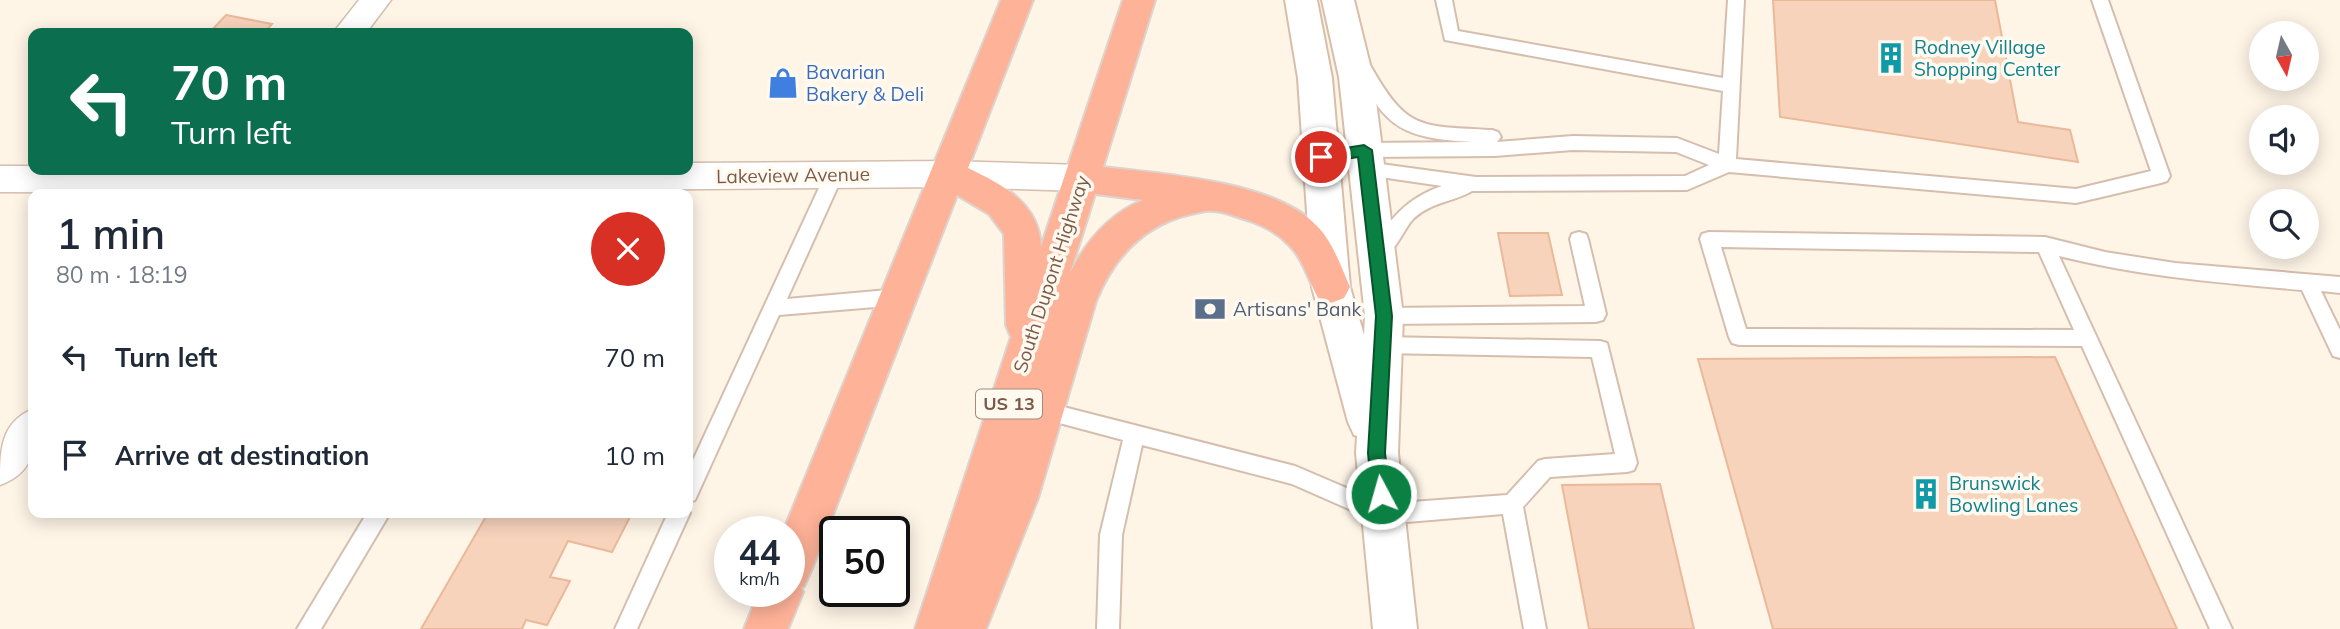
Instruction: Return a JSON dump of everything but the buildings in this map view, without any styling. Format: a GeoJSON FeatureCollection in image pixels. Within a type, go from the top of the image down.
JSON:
{"type":"FeatureCollection","features":[{"type":"Feature","properties":{"kind":"highway"},"geometry":{"type":"LineString","coordinates":[[805,531],[1017,0]]}},
{"type":"Feature","properties":{"kind":"highway","name":"South Dupont Highway"},"geometry":{"type":"LineString","coordinates":[[937,629],[1139,0]]}},
{"type":"Feature","properties":{"kind":"highway"},"geometry":{"type":"LineString","coordinates":[[948,174],[994,197],[1014,213],[1018,221],[1022,234],[1026,351]]}},
{"type":"Feature","properties":{"kind":"highway"},"geometry":{"type":"LineString","coordinates":[[1082,178],[1213,196],[1276,216],[1301,233],[1331,287]]}},
{"type":"Feature","properties":{"kind":"highway"},"geometry":{"type":"LineString","coordinates":[[964,629],[1006,531],[1059,365],[1076,296],[1106,247],[1126,227],[1144,214],[1167,204],[1213,196]]}},
{"type":"Feature","properties":{"kind":"highway"},"geometry":{"type":"LineString","coordinates":[[766,629],[775,607]]}},
{"type":"Feature","properties":{"kind":"main road"},"geometry":{"type":"LineString","coordinates":[[1301,0],[1315,78],[1331,287],[1377,453]]}},
{"type":"Feature","properties":{"kind":"main road"},"geometry":{"type":"LineString","coordinates":[[1341,11],[1356,77],[1378,258],[1383,330],[1377,453],[1395,629]]}},
{"type":"Feature","properties":{"kind":"street"},"geometry":{"type":"LineString","coordinates":[[353,28],[376,0]]}},
{"type":"Feature","properties":{"kind":"street","name":"Lakeview Avenue"},"geometry":{"type":"LineString","coordinates":[[0,179],[579,186],[834,175],[948,174],[1082,178]]}},
{"type":"Feature","properties":{"kind":"street"},"geometry":{"type":"LineString","coordinates":[[0,467],[28,432]]}},
{"type":"Feature","properties":{"kind":"lane"},"geometry":{"type":"LineString","coordinates":[[1444,0],[1451,36],[1730,86]]}},
{"type":"Feature","properties":{"kind":"lane"},"geometry":{"type":"LineString","coordinates":[[1727,165],[1737,0]]}},
{"type":"Feature","properties":{"kind":"lane"},"geometry":{"type":"LineString","coordinates":[[1341,11],[1381,104],[1392,117],[1428,132],[1573,143],[1677,145],[1727,165],[2076,196],[2161,176],[2099,0]]}},
{"type":"Feature","properties":{"kind":"lane"},"geometry":{"type":"LineString","coordinates":[[1365,160],[1416,148],[1495,149],[1573,143]]}},
{"type":"Feature","properties":{"kind":"lane"},"geometry":{"type":"LineString","coordinates":[[1321,157],[1365,160],[1476,184],[1687,183],[1727,165]]}},
{"type":"Feature","properties":{"kind":"lane"},"geometry":{"type":"LineString","coordinates":[[693,482],[834,175]]}},
{"type":"Feature","properties":{"kind":"lane"},"geometry":{"type":"LineString","coordinates":[[1378,258],[1400,220],[1423,200],[1476,184]]}},
{"type":"Feature","properties":{"kind":"lane"},"geometry":{"type":"LineString","coordinates":[[1383,330],[1596,314],[1579,239]]}},
{"type":"Feature","properties":{"kind":"lane"},"geometry":{"type":"LineString","coordinates":[[2087,338],[1740,337],[1709,239],[2045,245],[2105,260],[2175,271],[2340,285]]}},
{"type":"Feature","properties":{"kind":"lane"},"geometry":{"type":"LineString","coordinates":[[2045,245],[2221,629]]}},
{"type":"Feature","properties":{"kind":"lane"},"geometry":{"type":"LineString","coordinates":[[2308,283],[2340,350]]}},
{"type":"Feature","properties":{"kind":"lane"},"geometry":{"type":"LineString","coordinates":[[772,309],[899,297]]}},
{"type":"Feature","properties":{"kind":"lane"},"geometry":{"type":"LineString","coordinates":[[1044,411],[1295,475],[1383,514],[1512,504],[1545,468],[1627,463],[1600,349],[1383,330]]}},
{"type":"Feature","properties":{"kind":"lane"},"geometry":{"type":"LineString","coordinates":[[1108,629],[1111,535],[1135,433]]}},
{"type":"Feature","properties":{"kind":"lane"},"geometry":{"type":"LineString","coordinates":[[1512,504],[1535,629]]}},
{"type":"Feature","properties":{"kind":"lane"},"geometry":{"type":"LineString","coordinates":[[308,629],[376,518]]}},
{"type":"Feature","properties":{"kind":"lane"},"geometry":{"type":"LineString","coordinates":[[626,629],[677,518]]}},
{"type":"Feature","properties":{"kind":"place","name":"Rodney Village Shopping Center"},"geometry":{"type":"Point","coordinates":[1891,58]}},
{"type":"Feature","properties":{"kind":"place","name":"Bavarian Bakery & Deli"},"geometry":{"type":"Point","coordinates":[783,83]}},
{"type":"Feature","properties":{"kind":"place","name":"Artisans' Bank"},"geometry":{"type":"Point","coordinates":[1210,309]}},
{"type":"Feature","properties":{"kind":"place","name":"Brunswick Bowling Lanes"},"geometry":{"type":"Point","coordinates":[1926,494]}},
{"type":"Feature","properties":{"kind":"route"},"geometry":{"type":"LineString","coordinates":[[1321,157],[1364,150],[1384,316],[1377,453],[1381,494]]}}]}
